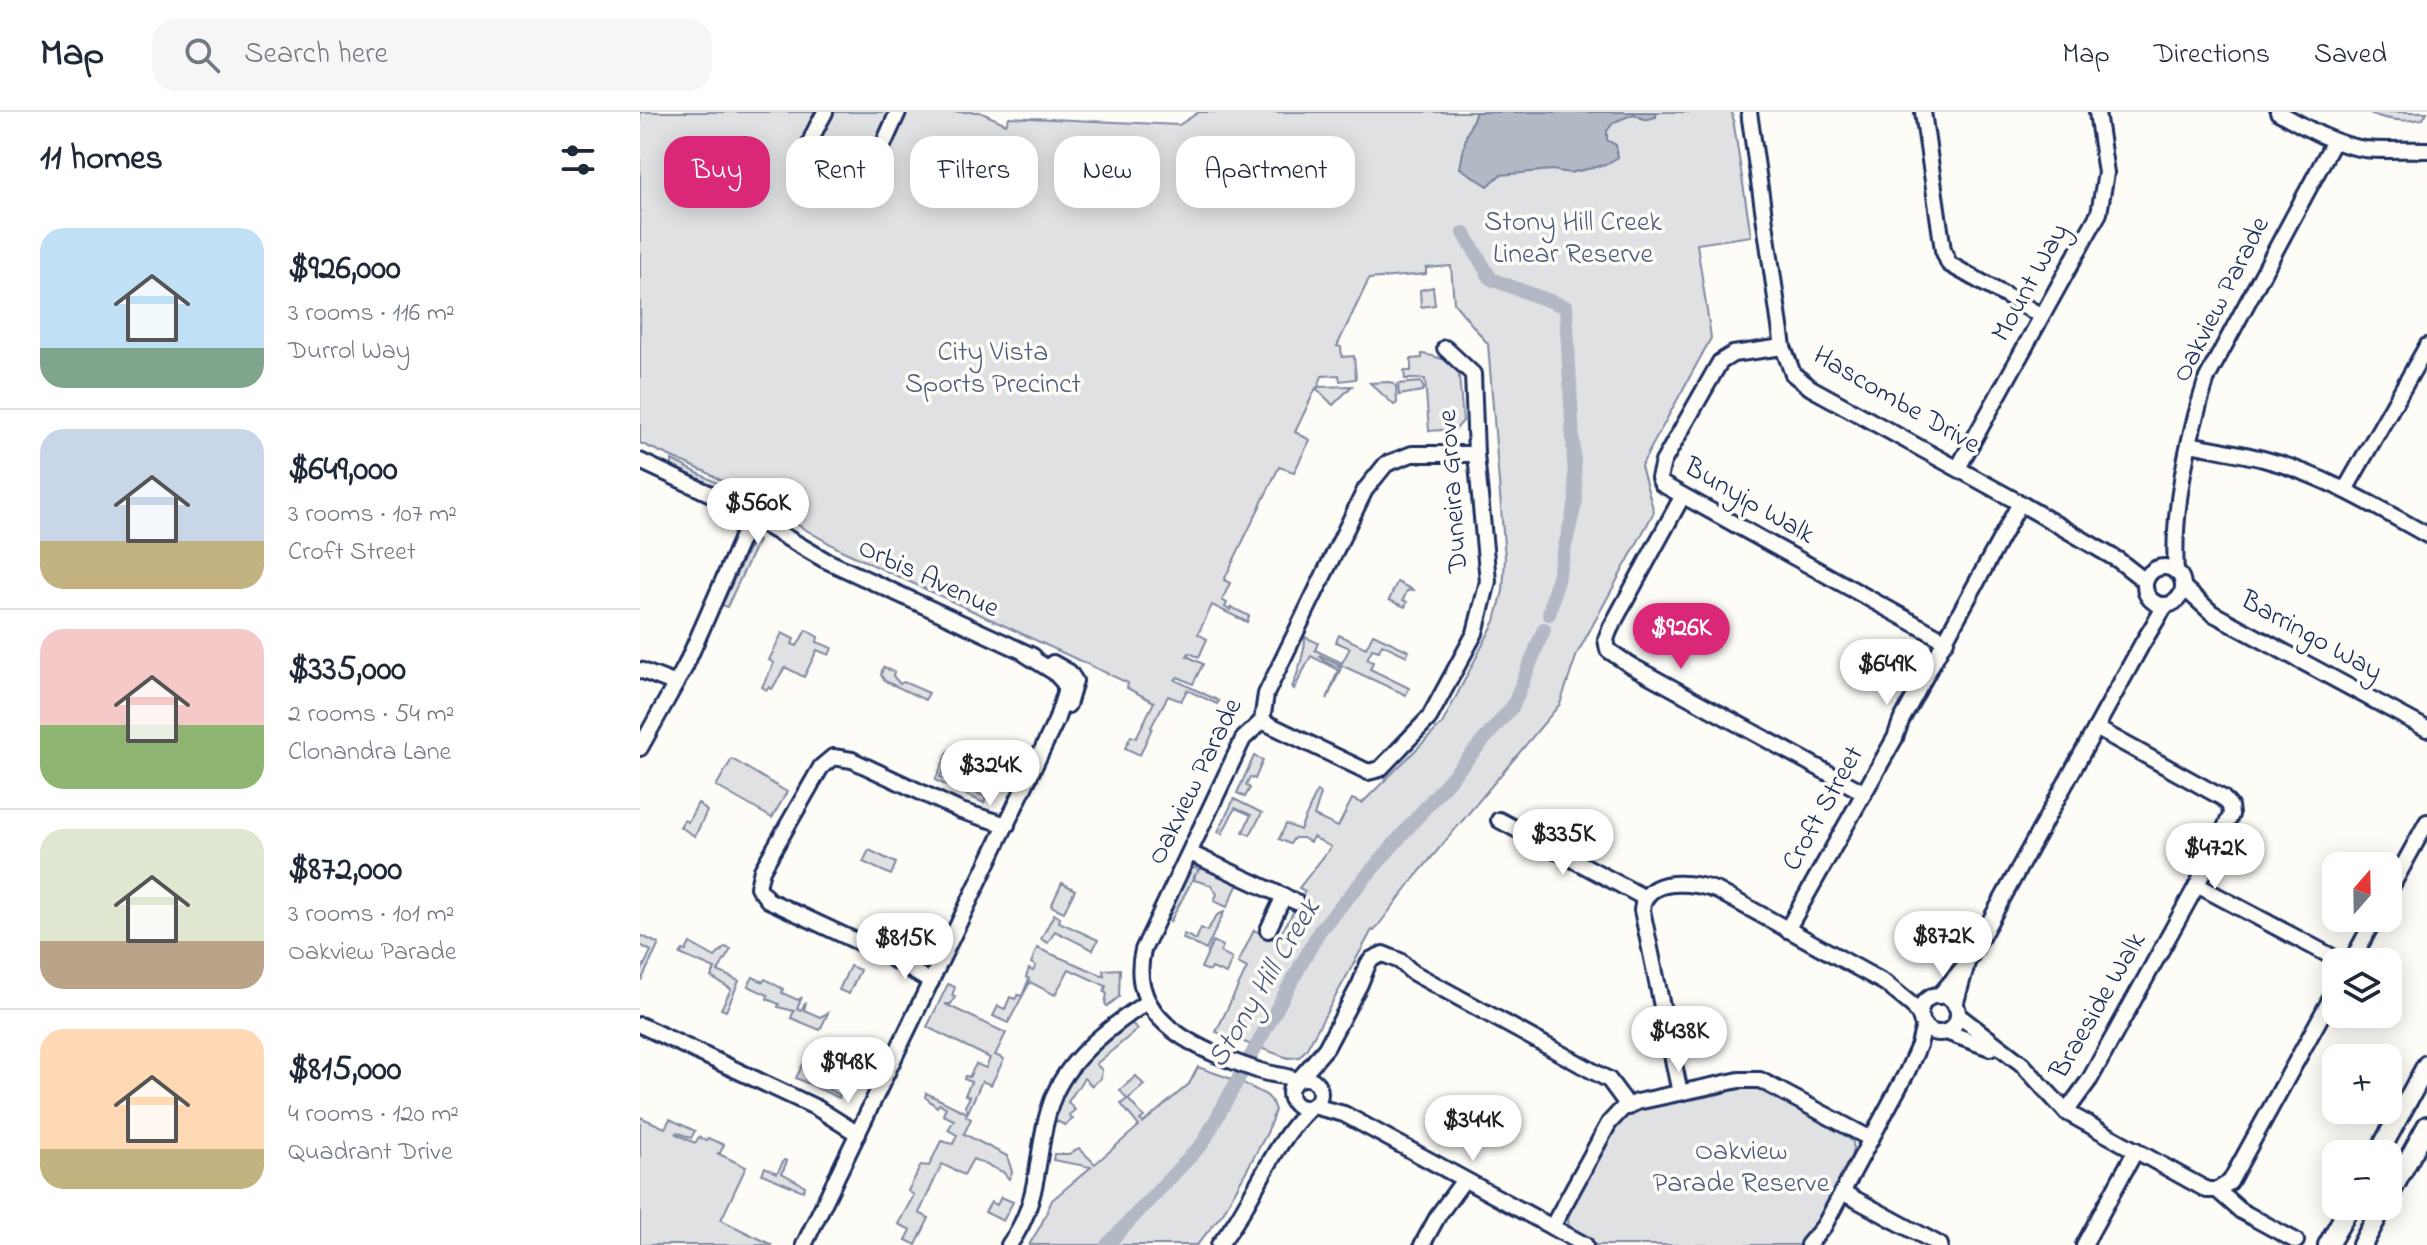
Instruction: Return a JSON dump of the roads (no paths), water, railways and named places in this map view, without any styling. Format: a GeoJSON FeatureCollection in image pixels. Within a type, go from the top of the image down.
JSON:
{"type":"FeatureCollection","features":[{"type":"Feature","properties":{"kind":"main road"},"geometry":{"type":"LineString","coordinates":[[2386,1140],[2427,1065]]}},
{"type":"Feature","properties":{"kind":"main road"},"geometry":{"type":"LineString","coordinates":[[2402,1172],[2427,1126]]}},
{"type":"Feature","properties":{"kind":"main road"},"geometry":{"type":"LineString","coordinates":[[2328,1245],[2342,1220]]}},
{"type":"Feature","properties":{"kind":"main road"},"geometry":{"type":"LineString","coordinates":[[2362,1245],[2375,1220]]}},
{"type":"Feature","properties":{"kind":"street"},"geometry":{"type":"LineString","coordinates":[[825,112],[809,149],[810,156],[817,164],[857,182],[869,176],[898,112]]}},
{"type":"Feature","properties":{"kind":"street","name":"Hascombe Drive"},"geometry":{"type":"LineString","coordinates":[[1749,112],[1783,347],[1787,363],[1801,382],[2118,560],[2152,573]]}},
{"type":"Feature","properties":{"kind":"street"},"geometry":{"type":"LineString","coordinates":[[1923,112],[1943,250],[1949,264],[2042,316]]}},
{"type":"Feature","properties":{"kind":"street","name":"Mount Way"},"geometry":{"type":"LineString","coordinates":[[1958,468],[2099,213],[2106,173],[2097,112]]}},
{"type":"Feature","properties":{"kind":"street"},"geometry":{"type":"LineString","coordinates":[[2278,112],[2334,141],[2362,148],[2427,150]]}},
{"type":"Feature","properties":{"kind":"street","name":"Oakview Parade"},"geometry":{"type":"LineString","coordinates":[[2176,572],[2174,539],[2190,444],[2207,378],[2334,141]]}},
{"type":"Feature","properties":{"kind":"street"},"geometry":{"type":"LineString","coordinates":[[2345,490],[2427,346]]}},
{"type":"Feature","properties":{"kind":"street","name":"Bunyip Walk"},"geometry":{"type":"LineString","coordinates":[[1783,347],[1733,354],[1720,362],[1660,469],[1662,484],[1946,641]]}},
{"type":"Feature","properties":{"kind":"street","name":"Duneira Grove"},"geometry":{"type":"LineString","coordinates":[[1262,721],[1368,772],[1380,769],[1429,718],[1475,633],[1488,581],[1476,454],[1473,374],[1445,348]]}},
{"type":"Feature","properties":{"kind":"street"},"geometry":{"type":"LineString","coordinates":[[2190,444],[2266,459],[2345,490],[2427,535]]}},
{"type":"Feature","properties":{"kind":"street","name":"Oakview Parade"},"geometry":{"type":"LineString","coordinates":[[1147,1002],[1139,976],[1143,950],[1243,739],[1262,721],[1266,694],[1365,490],[1386,464],[1412,454],[1476,454]]}},
{"type":"Feature","properties":{"kind":"street","name":"Orbis Avenue"},"geometry":{"type":"LineString","coordinates":[[640,461],[688,482],[825,560],[1025,654],[1049,661],[1073,677],[1073,694],[1067,708],[1056,721],[804,1245]]}},
{"type":"Feature","properties":{"kind":"street"},"geometry":{"type":"LineString","coordinates":[[1682,497],[1610,629],[1606,639],[1608,650],[1630,665],[1863,792]]}},
{"type":"Feature","properties":{"kind":"street","name":"Croft Street"},"geometry":{"type":"LineString","coordinates":[[1787,930],[1895,738],[1901,721],[2020,503]]}},
{"type":"Feature","properties":{"kind":"street"},"geometry":{"type":"LineString","coordinates":[[640,748],[673,690],[756,520]]}},
{"type":"Feature","properties":{"kind":"street","name":"Oakview Parade"},"geometry":{"type":"LineString","coordinates":[[2152,573],[2174,539]]}},
{"type":"Feature","properties":{"kind":"street"},"geometry":{"type":"LineString","coordinates":[[1808,1245],[1824,1226],[1907,1072],[1919,1045],[1923,1004],[1936,996],[1967,963],[2142,644],[2183,587],[2176,572],[2152,573],[2145,591],[2150,600],[2142,644]]}},
{"type":"Feature","properties":{"kind":"street","name":"Barringo Way"},"geometry":{"type":"LineString","coordinates":[[2183,587],[2212,613],[2427,729]]}},
{"type":"Feature","properties":{"kind":"street"},"geometry":{"type":"LineString","coordinates":[[2150,600],[2170,604]]}},
{"type":"Feature","properties":{"kind":"street","name":"Barringo Way"},"geometry":{"type":"LineString","coordinates":[[2170,604],[2212,613]]}},
{"type":"Feature","properties":{"kind":"street"},"geometry":{"type":"LineString","coordinates":[[640,673],[673,690]]}},
{"type":"Feature","properties":{"kind":"street","name":"Braeside Walk"},"geometry":{"type":"LineString","coordinates":[[2066,1112],[2090,1079],[2197,885],[2231,815],[2230,806],[2216,793],[2096,728]]}},
{"type":"Feature","properties":{"kind":"street"},"geometry":{"type":"LineString","coordinates":[[933,977],[764,897],[757,883],[762,870],[821,767],[833,757],[852,760],[1004,831]]}},
{"type":"Feature","properties":{"kind":"street"},"geometry":{"type":"LineString","coordinates":[[1499,820],[1645,898]]}},
{"type":"Feature","properties":{"kind":"street"},"geometry":{"type":"LineString","coordinates":[[2402,868],[2427,822]]}},
{"type":"Feature","properties":{"kind":"street"},"geometry":{"type":"LineString","coordinates":[[1190,853],[1290,899],[1268,930]]}},
{"type":"Feature","properties":{"kind":"street"},"geometry":{"type":"LineString","coordinates":[[1680,1093],[1642,910],[1650,892],[1685,883],[1718,891],[1885,983],[1913,1006],[1932,1032],[1944,1032],[2006,1053]]}},
{"type":"Feature","properties":{"kind":"street"},"geometry":{"type":"LineString","coordinates":[[2197,885],[2322,951]]}},
{"type":"Feature","properties":{"kind":"street"},"geometry":{"type":"LineString","coordinates":[[1219,1245],[1242,1215],[1281,1141],[1291,1100],[1290,1088],[1326,1048],[1360,984],[1374,969],[1386,963],[1412,972],[1609,1080],[1629,1107]]}},
{"type":"Feature","properties":{"kind":"street"},"geometry":{"type":"LineString","coordinates":[[1907,1072],[1954,1025],[1967,963]]}},
{"type":"Feature","properties":{"kind":"street"},"geometry":{"type":"LineString","coordinates":[[1885,983],[1948,998],[1957,1010],[2022,1064],[2066,1112],[2207,1190],[2217,1190],[2230,1182],[2322,1014]]}},
{"type":"Feature","properties":{"kind":"street"},"geometry":{"type":"LineString","coordinates":[[1009,1245],[1028,1214],[1027,1205],[1035,1192],[1045,1128],[1056,1092],[1073,1066],[1104,1035],[1147,1002],[1164,1023],[1209,1050],[1264,1072],[1298,1079],[1309,1078],[1344,1114],[1585,1245]]}},
{"type":"Feature","properties":{"kind":"street"},"geometry":{"type":"LineString","coordinates":[[640,1025],[861,1128]]}},
{"type":"Feature","properties":{"kind":"street"},"geometry":{"type":"LineString","coordinates":[[1281,1141],[1319,1100],[1326,1048]]}},
{"type":"Feature","properties":{"kind":"street"},"geometry":{"type":"LineString","coordinates":[[1264,1072],[1300,1108],[1312,1107],[1344,1114]]}},
{"type":"Feature","properties":{"kind":"street"},"geometry":{"type":"LineString","coordinates":[[1552,1227],[1609,1123],[1622,1109],[1637,1102],[1739,1080],[1760,1080],[1871,1139]]}},
{"type":"Feature","properties":{"kind":"street"},"geometry":{"type":"LineString","coordinates":[[2084,1245],[2136,1150]]}},
{"type":"Feature","properties":{"kind":"street"},"geometry":{"type":"LineString","coordinates":[[1422,1245],[1459,1177]]}},
{"type":"Feature","properties":{"kind":"street"},"geometry":{"type":"LineString","coordinates":[[2217,1190],[2241,1211],[2296,1241]]}},
{"type":"Feature","properties":{"kind":"street"},"geometry":{"type":"LineString","coordinates":[[1842,1192],[1940,1245]]}},
{"type":"Feature","properties":{"kind":"waterway","name":"Stony Hill Creek"},"geometry":{"type":"LineString","coordinates":[[1464,233],[1491,279],[1566,307],[1576,500],[1549,614]]}},
{"type":"Feature","properties":{"kind":"waterway","name":"Stony Hill Creek"},"geometry":{"type":"LineString","coordinates":[[1107,1245],[1203,1143],[1320,930],[1513,706],[1544,629]]}},
{"type":"Feature","properties":{"kind":"park label","name":"Stony Hill Creek Linear Reserve"},"geometry":{"type":"Point","coordinates":[1573,239]}},
{"type":"Feature","properties":{"kind":"park label","name":"City Vista Sports Precinct"},"geometry":{"type":"Point","coordinates":[993,369]}},
{"type":"Feature","properties":{"kind":"park label","name":"Oakview Parade Reserve"},"geometry":{"type":"Point","coordinates":[1741,1168]}}]}
